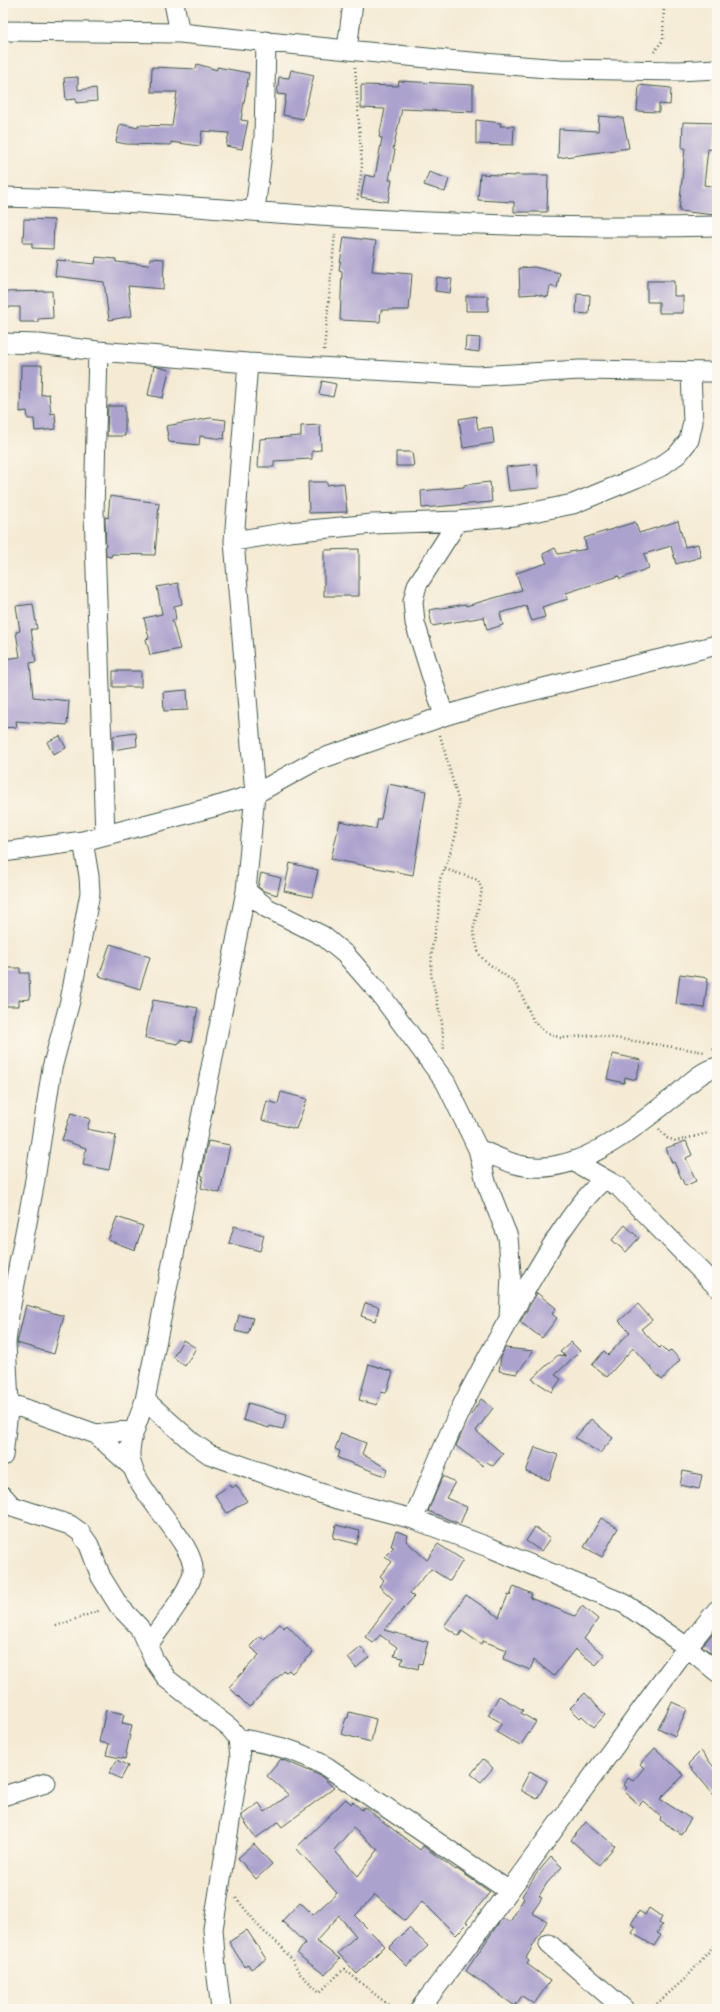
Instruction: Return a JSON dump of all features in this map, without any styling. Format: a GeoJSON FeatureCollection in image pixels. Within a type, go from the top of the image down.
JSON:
{"type":"FeatureCollection","features":[{"type":"Feature","properties":{"kind":"street"},"geometry":{"type":"LineString","coordinates":[[174,3],[180,33]]}},
{"type":"Feature","properties":{"kind":"street"},"geometry":{"type":"LineString","coordinates":[[351,49],[353,3]]}},
{"type":"Feature","properties":{"kind":"street"},"geometry":{"type":"LineString","coordinates":[[3,31],[180,33],[351,49],[447,60],[560,69],[632,71],[717,69]]}},
{"type":"Feature","properties":{"kind":"street"},"geometry":{"type":"LineString","coordinates":[[255,210],[264,137],[266,41]]}},
{"type":"Feature","properties":{"kind":"street"},"geometry":{"type":"LineString","coordinates":[[3,196],[494,225],[610,228],[717,226]]}},
{"type":"Feature","properties":{"kind":"street"},"geometry":{"type":"LineString","coordinates":[[3,343],[39,344],[98,351],[248,363],[477,376],[580,370],[691,373],[717,372]]}},
{"type":"Feature","properties":{"kind":"street"},"geometry":{"type":"LineString","coordinates":[[98,351],[94,513],[105,835]]}},
{"type":"Feature","properties":{"kind":"street"},"geometry":{"type":"LineString","coordinates":[[131,1466],[130,1454],[135,1430],[145,1400],[246,892],[256,794],[234,541],[248,363]]}},
{"type":"Feature","properties":{"kind":"street"},"geometry":{"type":"LineString","coordinates":[[234,541],[289,532],[372,524],[458,521],[514,516],[573,504],[660,467],[678,454],[689,440],[693,422],[691,373]]}},
{"type":"Feature","properties":{"kind":"street"},"geometry":{"type":"LineString","coordinates":[[439,717],[415,623],[413,601],[416,584],[458,521]]}},
{"type":"Feature","properties":{"kind":"street"},"geometry":{"type":"LineString","coordinates":[[3,852],[83,841],[256,794],[316,761],[439,717],[507,697],[717,645]]}},
{"type":"Feature","properties":{"kind":"street"},"geometry":{"type":"LineString","coordinates":[[3,1456],[6,1402],[6,1343],[9,1315],[34,1186],[52,1068],[70,1001],[90,893],[89,876],[83,841]]}},
{"type":"Feature","properties":{"kind":"street"},"geometry":{"type":"LineString","coordinates":[[246,892],[266,908],[323,936],[346,955],[380,994],[446,1083],[478,1149],[486,1182],[508,1238],[511,1273],[509,1320]]}},
{"type":"Feature","properties":{"kind":"street"},"geometry":{"type":"LineString","coordinates":[[478,1149],[515,1164],[531,1167],[554,1166],[573,1161],[601,1148],[648,1117],[711,1068],[714,1060]]}},
{"type":"Feature","properties":{"kind":"street"},"geometry":{"type":"LineString","coordinates":[[573,1161],[619,1187],[717,1287]]}},
{"type":"Feature","properties":{"kind":"street"},"geometry":{"type":"LineString","coordinates":[[413,1519],[463,1405],[509,1320],[566,1225],[588,1194],[604,1179]]}},
{"type":"Feature","properties":{"kind":"street"},"geometry":{"type":"LineString","coordinates":[[145,1400],[192,1442],[209,1454],[337,1499],[413,1519],[491,1548],[626,1604],[687,1647],[717,1672]]}},
{"type":"Feature","properties":{"kind":"street"},"geometry":{"type":"LineString","coordinates":[[6,1402],[96,1434],[131,1466],[153,1502],[191,1556],[193,1570],[189,1585],[148,1644]]}},
{"type":"Feature","properties":{"kind":"street"},"geometry":{"type":"LineString","coordinates":[[96,1434],[135,1430]]}},
{"type":"Feature","properties":{"kind":"street"},"geometry":{"type":"LineString","coordinates":[[3,1496],[12,1506],[70,1525],[80,1532],[89,1545],[102,1577],[119,1606],[139,1627],[154,1660],[167,1679],[230,1728],[238,1738],[240,1758],[220,1875],[213,1930],[221,2009]]}},
{"type":"Feature","properties":{"kind":"street"},"geometry":{"type":"LineString","coordinates":[[420,2009],[509,1892],[687,1647],[717,1610]]}},
{"type":"Feature","properties":{"kind":"street"},"geometry":{"type":"LineString","coordinates":[[238,1738],[277,1745],[305,1754],[327,1767],[509,1892]]}},
{"type":"Feature","properties":{"kind":"street"},"geometry":{"type":"LineString","coordinates":[[3,1796],[46,1783]]}},
{"type":"Feature","properties":{"kind":"street"},"geometry":{"type":"LineString","coordinates":[[548,1944],[624,2009]]}},
{"type":"Feature","properties":{"kind":"path"},"geometry":{"type":"LineString","coordinates":[[632,71],[658,50],[663,40],[664,3]]}},
{"type":"Feature","properties":{"kind":"path"},"geometry":{"type":"LineString","coordinates":[[323,367],[345,217],[362,166],[351,49]]}},
{"type":"Feature","properties":{"kind":"path"},"geometry":{"type":"LineString","coordinates":[[439,717],[459,803],[455,838],[445,869],[440,879],[438,917],[432,947],[431,974],[442,1023],[444,1053]]}},
{"type":"Feature","properties":{"kind":"path"},"geometry":{"type":"LineString","coordinates":[[445,869],[478,880],[482,890],[473,931],[480,954],[485,961],[514,982],[534,1022],[546,1033],[560,1038],[595,1035],[714,1060]]}},
{"type":"Feature","properties":{"kind":"path"},"geometry":{"type":"LineString","coordinates":[[648,1117],[670,1140],[676,1141],[708,1133]]}},
{"type":"Feature","properties":{"kind":"path"},"geometry":{"type":"LineString","coordinates":[[56,1626],[119,1606]]}},
{"type":"Feature","properties":{"kind":"path"},"geometry":{"type":"LineString","coordinates":[[220,1875],[262,1930],[281,1946],[292,1960],[300,1974],[320,1992],[344,1969],[393,2009]]}},
{"type":"Feature","properties":{"kind":"path"},"geometry":{"type":"LineString","coordinates":[[651,2009],[687,1977],[717,1942]]}},
{"type":"Feature","properties":{"kind":"building"},"geometry":{"type":"Polygon","coordinates":[[[197,64],[217,70],[217,67],[249,73],[241,120],[248,121],[242,149],[226,146],[229,133],[202,131],[200,146],[171,142],[171,145],[126,144],[116,142],[120,124],[138,128],[138,125],[172,126],[177,92],[151,92],[152,67],[196,69],[197,64]]]}},
{"type":"Feature","properties":{"kind":"building"},"geometry":{"type":"Polygon","coordinates":[[[291,70],[314,75],[303,119],[283,115],[286,95],[277,94],[279,77],[289,78],[291,70]]]}},
{"type":"Feature","properties":{"kind":"building"},"geometry":{"type":"Polygon","coordinates":[[[78,77],[78,90],[96,88],[97,101],[76,103],[76,99],[66,100],[64,78],[78,77]]]}},
{"type":"Feature","properties":{"kind":"building"},"geometry":{"type":"Polygon","coordinates":[[[399,81],[473,85],[473,112],[402,109],[393,149],[395,150],[389,180],[392,180],[388,202],[361,197],[365,175],[375,177],[382,138],[379,137],[385,109],[361,108],[361,85],[398,86],[399,81]]]}},
{"type":"Feature","properties":{"kind":"building"},"geometry":{"type":"Polygon","coordinates":[[[639,85],[671,88],[670,105],[659,104],[659,112],[637,111],[639,85]]]}},
{"type":"Feature","properties":{"kind":"building"},"geometry":{"type":"Polygon","coordinates":[[[599,116],[623,118],[629,148],[558,158],[559,129],[598,131],[599,116]]]}},
{"type":"Feature","properties":{"kind":"building"},"geometry":{"type":"Polygon","coordinates":[[[476,120],[501,123],[500,126],[514,126],[513,145],[476,144],[476,120]]]}},
{"type":"Feature","properties":{"kind":"building"},"geometry":{"type":"Polygon","coordinates":[[[683,122],[717,123],[716,150],[708,149],[704,185],[717,187],[715,215],[679,211],[685,148],[682,148],[683,122]]]}},
{"type":"Feature","properties":{"kind":"building"},"geometry":{"type":"Polygon","coordinates":[[[429,172],[449,179],[445,192],[424,185],[429,172]]]}},
{"type":"Feature","properties":{"kind":"building"},"geometry":{"type":"Polygon","coordinates":[[[480,174],[515,176],[548,175],[547,212],[514,212],[514,202],[478,200],[480,174]]]}},
{"type":"Feature","properties":{"kind":"building"},"geometry":{"type":"Polygon","coordinates":[[[24,219],[54,220],[53,249],[32,248],[32,243],[23,243],[24,219]]]}},
{"type":"Feature","properties":{"kind":"building"},"geometry":{"type":"Polygon","coordinates":[[[344,237],[376,241],[372,271],[412,274],[409,310],[381,310],[380,322],[340,320],[342,272],[339,271],[344,237]]]}},
{"type":"Feature","properties":{"kind":"building"},"geometry":{"type":"Polygon","coordinates":[[[96,257],[116,259],[116,262],[149,265],[150,258],[164,259],[163,289],[128,286],[132,316],[109,320],[104,282],[55,276],[57,260],[95,264],[96,257]]]}},
{"type":"Feature","properties":{"kind":"building"},"geometry":{"type":"Polygon","coordinates":[[[534,267],[560,273],[557,288],[550,286],[548,297],[535,294],[520,295],[519,268],[534,267]]]}},
{"type":"Feature","properties":{"kind":"building"},"geometry":{"type":"Polygon","coordinates":[[[437,277],[452,279],[450,293],[435,291],[437,277]]]}},
{"type":"Feature","properties":{"kind":"building"},"geometry":{"type":"Polygon","coordinates":[[[647,281],[674,281],[674,296],[683,296],[683,313],[659,313],[659,302],[647,302],[647,281]]]}},
{"type":"Feature","properties":{"kind":"building"},"geometry":{"type":"Polygon","coordinates":[[[52,291],[53,318],[38,319],[38,322],[20,322],[20,307],[3,307],[3,292],[52,291]]]}},
{"type":"Feature","properties":{"kind":"building"},"geometry":{"type":"Polygon","coordinates":[[[577,294],[590,295],[589,314],[576,313],[577,294]]]}},
{"type":"Feature","properties":{"kind":"building"},"geometry":{"type":"Polygon","coordinates":[[[466,296],[488,296],[488,311],[466,311],[466,296]]]}},
{"type":"Feature","properties":{"kind":"building"},"geometry":{"type":"Polygon","coordinates":[[[466,337],[480,338],[479,352],[465,350],[466,337]]]}},
{"type":"Feature","properties":{"kind":"building"},"geometry":{"type":"Polygon","coordinates":[[[21,365],[42,365],[41,395],[49,394],[51,414],[55,413],[56,429],[35,431],[34,419],[28,419],[27,411],[20,412],[21,365]]]}},
{"type":"Feature","properties":{"kind":"building"},"geometry":{"type":"Polygon","coordinates":[[[154,366],[169,370],[163,398],[148,395],[154,366]]]}},
{"type":"Feature","properties":{"kind":"building"},"geometry":{"type":"Polygon","coordinates":[[[322,381],[336,384],[333,397],[319,394],[322,381]]]}},
{"type":"Feature","properties":{"kind":"building"},"geometry":{"type":"Polygon","coordinates":[[[108,406],[125,406],[125,436],[107,436],[108,406]]]}},
{"type":"Feature","properties":{"kind":"building"},"geometry":{"type":"Polygon","coordinates":[[[476,416],[478,429],[492,427],[494,443],[463,448],[459,419],[476,416]]]}},
{"type":"Feature","properties":{"kind":"building"},"geometry":{"type":"Polygon","coordinates":[[[210,418],[226,420],[224,439],[200,436],[199,445],[169,442],[166,426],[210,418]]]}},
{"type":"Feature","properties":{"kind":"building"},"geometry":{"type":"Polygon","coordinates":[[[320,425],[321,450],[312,451],[312,459],[274,461],[274,467],[258,467],[260,439],[301,436],[301,426],[320,425]]]}},
{"type":"Feature","properties":{"kind":"building"},"geometry":{"type":"Polygon","coordinates":[[[396,452],[412,452],[414,466],[396,466],[396,452]]]}},
{"type":"Feature","properties":{"kind":"building"},"geometry":{"type":"Polygon","coordinates":[[[537,464],[539,488],[509,491],[506,467],[537,464]]]}},
{"type":"Feature","properties":{"kind":"building"},"geometry":{"type":"Polygon","coordinates":[[[308,482],[327,482],[327,485],[344,483],[347,512],[309,513],[308,482]]]}},
{"type":"Feature","properties":{"kind":"building"},"geometry":{"type":"Polygon","coordinates":[[[490,482],[492,502],[422,508],[421,491],[464,487],[464,485],[490,482]]]}},
{"type":"Feature","properties":{"kind":"building"},"geometry":{"type":"Polygon","coordinates":[[[110,496],[159,503],[155,555],[112,554],[111,557],[106,556],[105,517],[108,518],[110,496]]]}},
{"type":"Feature","properties":{"kind":"building"},"geometry":{"type":"Polygon","coordinates":[[[678,521],[685,547],[698,544],[701,557],[676,564],[671,546],[644,554],[649,568],[620,579],[619,576],[566,593],[568,599],[542,607],[545,617],[532,621],[526,606],[500,613],[503,625],[487,630],[484,617],[432,626],[429,610],[466,604],[466,606],[522,590],[516,573],[547,563],[543,554],[555,548],[558,554],[587,549],[584,538],[635,522],[639,533],[678,521]]]}},
{"type":"Feature","properties":{"kind":"building"},"geometry":{"type":"Polygon","coordinates":[[[359,549],[359,596],[324,596],[324,550],[359,549]]]}},
{"type":"Feature","properties":{"kind":"building"},"geometry":{"type":"Polygon","coordinates":[[[178,583],[182,604],[174,606],[176,620],[172,620],[180,649],[150,655],[146,639],[149,638],[144,618],[162,614],[157,587],[178,583]]]}},
{"type":"Feature","properties":{"kind":"building"},"geometry":{"type":"Polygon","coordinates":[[[33,604],[37,629],[31,629],[36,662],[30,663],[33,697],[69,701],[67,725],[16,721],[17,727],[3,728],[3,702],[5,702],[3,659],[20,657],[16,632],[20,631],[16,606],[33,604]]]}},
{"type":"Feature","properties":{"kind":"building"},"geometry":{"type":"Polygon","coordinates":[[[113,671],[141,671],[141,687],[113,687],[113,671]]]}},
{"type":"Feature","properties":{"kind":"building"},"geometry":{"type":"Polygon","coordinates":[[[187,690],[188,710],[164,711],[163,692],[187,690]]]}},
{"type":"Feature","properties":{"kind":"building"},"geometry":{"type":"Polygon","coordinates":[[[136,733],[137,746],[113,750],[113,736],[136,733]]]}},
{"type":"Feature","properties":{"kind":"building"},"geometry":{"type":"Polygon","coordinates":[[[60,736],[66,748],[53,754],[47,742],[60,736]]]}},
{"type":"Feature","properties":{"kind":"building"},"geometry":{"type":"Polygon","coordinates":[[[388,784],[426,791],[413,875],[331,859],[340,821],[376,829],[378,819],[381,819],[388,784]]]}},
{"type":"Feature","properties":{"kind":"building"},"geometry":{"type":"Polygon","coordinates":[[[290,863],[318,870],[312,897],[284,891],[290,863]]]}},
{"type":"Feature","properties":{"kind":"building"},"geometry":{"type":"Polygon","coordinates":[[[261,873],[281,878],[277,895],[264,891],[258,887],[261,873]]]}},
{"type":"Feature","properties":{"kind":"building"},"geometry":{"type":"Polygon","coordinates":[[[110,944],[150,957],[140,989],[99,976],[110,944]]]}},
{"type":"Feature","properties":{"kind":"building"},"geometry":{"type":"Polygon","coordinates":[[[3,968],[20,968],[20,973],[29,973],[30,999],[19,1000],[19,1006],[3,1006],[3,968]]]}},
{"type":"Feature","properties":{"kind":"building"},"geometry":{"type":"Polygon","coordinates":[[[680,974],[708,978],[704,1008],[676,1004],[680,974]]]}},
{"type":"Feature","properties":{"kind":"building"},"geometry":{"type":"Polygon","coordinates":[[[153,1000],[198,1008],[191,1042],[180,1040],[178,1044],[145,1038],[153,1000]]]}},
{"type":"Feature","properties":{"kind":"building"},"geometry":{"type":"Polygon","coordinates":[[[613,1054],[641,1060],[636,1080],[625,1077],[624,1083],[607,1079],[613,1054]]]}},
{"type":"Feature","properties":{"kind":"building"},"geometry":{"type":"Polygon","coordinates":[[[281,1092],[307,1099],[296,1129],[262,1120],[267,1101],[278,1104],[281,1092]]]}},
{"type":"Feature","properties":{"kind":"building"},"geometry":{"type":"Polygon","coordinates":[[[71,1113],[90,1119],[87,1129],[116,1135],[109,1170],[83,1165],[86,1148],[62,1140],[71,1113]]]}},
{"type":"Feature","properties":{"kind":"building"},"geometry":{"type":"Polygon","coordinates":[[[208,1141],[230,1145],[220,1193],[201,1188],[203,1176],[201,1175],[208,1141]]]}},
{"type":"Feature","properties":{"kind":"building"},"geometry":{"type":"Polygon","coordinates":[[[686,1141],[692,1155],[686,1158],[696,1181],[685,1186],[674,1162],[672,1163],[666,1148],[686,1141]]]}},
{"type":"Feature","properties":{"kind":"building"},"geometry":{"type":"Polygon","coordinates":[[[117,1217],[143,1226],[135,1250],[108,1240],[117,1217]]]}},
{"type":"Feature","properties":{"kind":"building"},"geometry":{"type":"Polygon","coordinates":[[[625,1225],[639,1238],[626,1252],[612,1240],[625,1225]]]}},
{"type":"Feature","properties":{"kind":"building"},"geometry":{"type":"Polygon","coordinates":[[[234,1226],[264,1235],[260,1251],[229,1243],[234,1226]]]}},
{"type":"Feature","properties":{"kind":"building"},"geometry":{"type":"Polygon","coordinates":[[[537,1293],[556,1308],[552,1314],[557,1318],[542,1338],[520,1322],[537,1293]]]}},
{"type":"Feature","properties":{"kind":"building"},"geometry":{"type":"Polygon","coordinates":[[[365,1303],[379,1307],[375,1321],[361,1316],[365,1303]]]}},
{"type":"Feature","properties":{"kind":"building"},"geometry":{"type":"Polygon","coordinates":[[[638,1304],[652,1320],[641,1329],[659,1348],[661,1346],[668,1353],[671,1350],[680,1360],[662,1380],[633,1348],[607,1377],[592,1365],[604,1351],[608,1355],[630,1332],[619,1321],[638,1304]]]}},
{"type":"Feature","properties":{"kind":"building"},"geometry":{"type":"Polygon","coordinates":[[[26,1305],[64,1316],[54,1354],[17,1343],[26,1305]]]}},
{"type":"Feature","properties":{"kind":"building"},"geometry":{"type":"Polygon","coordinates":[[[239,1315],[253,1318],[248,1334],[235,1331],[239,1315]]]}},
{"type":"Feature","properties":{"kind":"building"},"geometry":{"type":"Polygon","coordinates":[[[183,1340],[196,1348],[185,1366],[173,1357],[183,1340]]]}},
{"type":"Feature","properties":{"kind":"building"},"geometry":{"type":"Polygon","coordinates":[[[571,1342],[580,1351],[555,1375],[561,1379],[552,1392],[532,1379],[558,1355],[566,1356],[560,1352],[571,1342]]]}},
{"type":"Feature","properties":{"kind":"building"},"geometry":{"type":"Polygon","coordinates":[[[505,1348],[533,1351],[517,1374],[499,1371],[501,1356],[505,1348]]]}},
{"type":"Feature","properties":{"kind":"building"},"geometry":{"type":"Polygon","coordinates":[[[369,1364],[393,1372],[386,1393],[381,1392],[377,1405],[359,1400],[369,1364]]]}},
{"type":"Feature","properties":{"kind":"building"},"geometry":{"type":"Polygon","coordinates":[[[481,1399],[493,1408],[476,1431],[503,1454],[493,1466],[487,1462],[483,1466],[456,1446],[468,1419],[481,1399]]]}},
{"type":"Feature","properties":{"kind":"building"},"geometry":{"type":"Polygon","coordinates":[[[248,1403],[287,1414],[283,1429],[270,1426],[269,1428],[243,1420],[248,1403]]]}},
{"type":"Feature","properties":{"kind":"building"},"geometry":{"type":"Polygon","coordinates":[[[591,1419],[613,1438],[600,1453],[575,1438],[591,1419]]]}},
{"type":"Feature","properties":{"kind":"building"},"geometry":{"type":"Polygon","coordinates":[[[341,1433],[366,1443],[362,1454],[388,1469],[385,1476],[338,1458],[340,1451],[335,1449],[341,1433]]]}},
{"type":"Feature","properties":{"kind":"building"},"geometry":{"type":"Polygon","coordinates":[[[535,1447],[558,1455],[549,1480],[526,1472],[535,1447]]]}},
{"type":"Feature","properties":{"kind":"building"},"geometry":{"type":"Polygon","coordinates":[[[683,1471],[702,1475],[699,1489],[680,1485],[683,1471]]]}},
{"type":"Feature","properties":{"kind":"building"},"geometry":{"type":"Polygon","coordinates":[[[443,1476],[455,1482],[446,1498],[467,1507],[460,1524],[428,1511],[443,1476]]]}},
{"type":"Feature","properties":{"kind":"building"},"geometry":{"type":"Polygon","coordinates":[[[230,1485],[232,1488],[236,1485],[247,1501],[227,1513],[215,1495],[230,1485]]]}},
{"type":"Feature","properties":{"kind":"building"},"geometry":{"type":"Polygon","coordinates":[[[601,1518],[618,1528],[602,1557],[584,1547],[601,1518]]]}},
{"type":"Feature","properties":{"kind":"building"},"geometry":{"type":"Polygon","coordinates":[[[336,1525],[360,1531],[357,1544],[333,1538],[336,1525]]]}},
{"type":"Feature","properties":{"kind":"building"},"geometry":{"type":"Polygon","coordinates":[[[535,1527],[550,1538],[541,1551],[526,1541],[535,1527]]]}},
{"type":"Feature","properties":{"kind":"building"},"geometry":{"type":"Polygon","coordinates":[[[396,1531],[408,1535],[406,1541],[427,1560],[438,1544],[463,1560],[450,1581],[431,1569],[410,1593],[414,1597],[384,1630],[428,1642],[422,1664],[419,1663],[418,1669],[401,1664],[403,1658],[394,1656],[397,1647],[380,1635],[373,1643],[365,1637],[393,1599],[379,1586],[384,1580],[380,1576],[392,1562],[385,1556],[394,1547],[391,1546],[396,1531]]]}},
{"type":"Feature","properties":{"kind":"building"},"geometry":{"type":"Polygon","coordinates":[[[514,1586],[532,1594],[530,1598],[575,1616],[582,1606],[598,1619],[584,1639],[605,1655],[596,1665],[575,1649],[554,1676],[534,1660],[530,1670],[503,1659],[507,1650],[483,1641],[481,1644],[462,1631],[459,1636],[444,1626],[466,1595],[499,1617],[508,1595],[510,1596],[514,1586]]]}},
{"type":"Feature","properties":{"kind":"building"},"geometry":{"type":"Polygon","coordinates":[[[280,1624],[284,1628],[287,1625],[313,1653],[292,1673],[289,1670],[286,1672],[284,1671],[249,1707],[229,1687],[259,1655],[250,1646],[260,1636],[264,1639],[280,1624]]]}},
{"type":"Feature","properties":{"kind":"building"},"geometry":{"type":"Polygon","coordinates":[[[717,1628],[717,1658],[702,1646],[717,1628]]]}},
{"type":"Feature","properties":{"kind":"building"},"geometry":{"type":"Polygon","coordinates":[[[361,1647],[369,1657],[356,1668],[348,1658],[361,1647]]]}},
{"type":"Feature","properties":{"kind":"building"},"geometry":{"type":"Polygon","coordinates":[[[585,1693],[605,1715],[594,1727],[582,1716],[580,1718],[570,1708],[585,1693]]]}},
{"type":"Feature","properties":{"kind":"building"},"geometry":{"type":"Polygon","coordinates":[[[499,1696],[523,1710],[521,1713],[536,1722],[520,1746],[496,1732],[502,1723],[488,1715],[499,1696]]]}},
{"type":"Feature","properties":{"kind":"building"},"geometry":{"type":"Polygon","coordinates":[[[672,1702],[687,1709],[675,1736],[658,1728],[672,1702]]]}},
{"type":"Feature","properties":{"kind":"building"},"geometry":{"type":"Polygon","coordinates":[[[106,1710],[124,1714],[122,1723],[132,1725],[125,1759],[106,1755],[109,1744],[99,1742],[106,1710]]]}},
{"type":"Feature","properties":{"kind":"building"},"geometry":{"type":"Polygon","coordinates":[[[349,1712],[376,1719],[371,1742],[341,1734],[349,1712]]]}},
{"type":"Feature","properties":{"kind":"building"},"geometry":{"type":"Polygon","coordinates":[[[655,1748],[684,1775],[660,1799],[691,1819],[681,1834],[660,1820],[661,1817],[643,1801],[639,1805],[624,1791],[627,1788],[624,1785],[628,1778],[633,1781],[644,1768],[640,1764],[655,1748]]]}},
{"type":"Feature","properties":{"kind":"building"},"geometry":{"type":"Polygon","coordinates":[[[701,1751],[717,1771],[717,1799],[688,1764],[701,1751]]]}},
{"type":"Feature","properties":{"kind":"building"},"geometry":{"type":"Polygon","coordinates":[[[281,1759],[321,1776],[334,1788],[282,1827],[278,1822],[256,1838],[242,1818],[242,1815],[259,1803],[265,1812],[289,1795],[267,1776],[281,1759]]]}},
{"type":"Feature","properties":{"kind":"building"},"geometry":{"type":"Polygon","coordinates":[[[483,1759],[493,1768],[481,1782],[471,1774],[483,1759]]]}},
{"type":"Feature","properties":{"kind":"building"},"geometry":{"type":"Polygon","coordinates":[[[117,1760],[128,1766],[121,1779],[109,1773],[117,1760]]]}},
{"type":"Feature","properties":{"kind":"building"},"geometry":{"type":"Polygon","coordinates":[[[530,1771],[547,1781],[537,1799],[522,1791],[522,1786],[530,1771]]]}},
{"type":"Feature","properties":{"kind":"building"},"geometry":{"type":"Polygon","coordinates":[[[346,1799],[351,1804],[353,1802],[362,1810],[364,1807],[420,1850],[423,1846],[490,1892],[466,1922],[468,1923],[456,1935],[422,1901],[405,1921],[375,1895],[355,1916],[385,1946],[357,1974],[338,1953],[356,1936],[339,1916],[316,1941],[340,1959],[325,1975],[297,1954],[305,1943],[282,1921],[300,1902],[313,1915],[337,1893],[296,1848],[346,1799]],[[353,1828],[334,1850],[358,1876],[378,1850],[353,1828]]]}},
{"type":"Feature","properties":{"kind":"building"},"geometry":{"type":"Polygon","coordinates":[[[586,1822],[615,1846],[599,1865],[571,1840],[586,1822]]]}},
{"type":"Feature","properties":{"kind":"building"},"geometry":{"type":"Polygon","coordinates":[[[254,1844],[272,1864],[256,1879],[238,1858],[254,1844]]]}},
{"type":"Feature","properties":{"kind":"building"},"geometry":{"type":"Polygon","coordinates":[[[551,1857],[562,1867],[547,1883],[539,1896],[542,1898],[532,1913],[547,1921],[526,1958],[529,1961],[527,1964],[550,1981],[534,2004],[522,1996],[515,2006],[466,1971],[502,1918],[510,1922],[524,1898],[522,1896],[537,1873],[551,1857]]]}},
{"type":"Feature","properties":{"kind":"building"},"geometry":{"type":"Polygon","coordinates":[[[649,1908],[662,1917],[659,1923],[662,1925],[657,1933],[661,1935],[654,1946],[632,1933],[636,1927],[631,1924],[639,1911],[645,1915],[649,1908]]]}},
{"type":"Feature","properties":{"kind":"building"},"geometry":{"type":"Polygon","coordinates":[[[409,1928],[428,1946],[407,1966],[389,1948],[409,1928]]]}},
{"type":"Feature","properties":{"kind":"building"},"geometry":{"type":"Polygon","coordinates":[[[247,1930],[266,1959],[251,1969],[248,1964],[245,1967],[229,1942],[247,1930]]]}}]}
